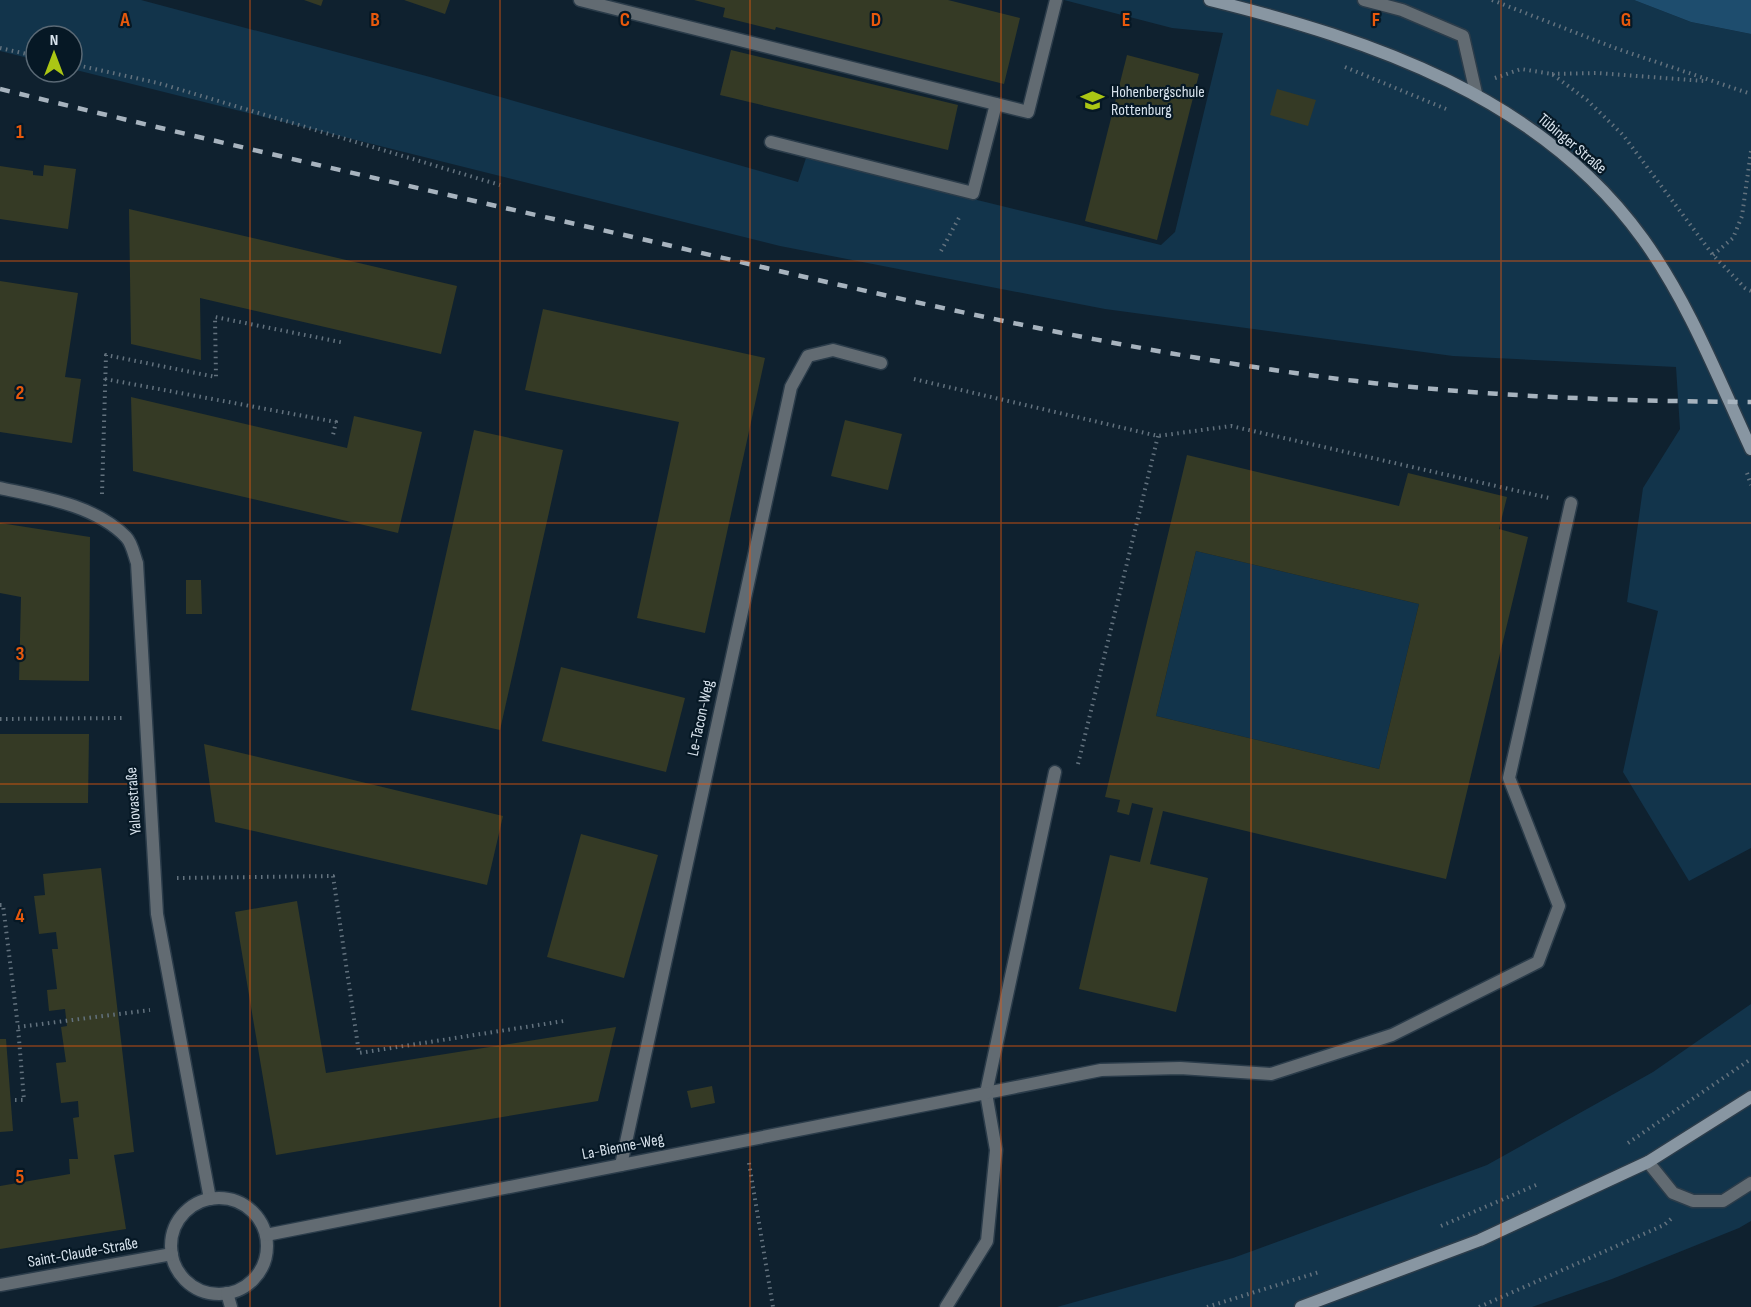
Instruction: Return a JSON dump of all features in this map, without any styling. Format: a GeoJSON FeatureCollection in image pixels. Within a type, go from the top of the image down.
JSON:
{"type":"FeatureCollection","features":[{"type":"Feature","properties":{"kind":"main road","name":"Tübinger Straße"},"geometry":{"type":"LineString","coordinates":[[1210,0],[1362,43],[1412,63],[1476,93],[1548,141],[1600,188],[1643,239],[1688,314],[1751,449]]}},
{"type":"Feature","properties":{"kind":"main road"},"geometry":{"type":"LineString","coordinates":[[1300,1307],[1480,1240],[1648,1162],[1751,1097]]}},
{"type":"Feature","properties":{"kind":"street"},"geometry":{"type":"LineString","coordinates":[[580,0],[1029,112],[1056,0]]}},
{"type":"Feature","properties":{"kind":"street"},"geometry":{"type":"LineString","coordinates":[[1365,0],[1402,10],[1463,36],[1476,93]]}},
{"type":"Feature","properties":{"kind":"street"},"geometry":{"type":"LineString","coordinates":[[771,142],[973,193],[996,104]]}},
{"type":"Feature","properties":{"kind":"street","name":"Le-Tacon-Weg"},"geometry":{"type":"LineString","coordinates":[[621,1164],[790,387],[808,356],[833,350],[881,363]]}},
{"type":"Feature","properties":{"kind":"street","name":"Yalovastraße"},"geometry":{"type":"LineString","coordinates":[[0,488],[81,509],[102,519],[128,539],[138,563],[157,914],[210,1199]]}},
{"type":"Feature","properties":{"kind":"street","name":"La-Bienne-Weg"},"geometry":{"type":"LineString","coordinates":[[266,1235],[1101,1070],[1180,1068],[1271,1074],[1392,1035],[1538,962],[1559,906],[1509,778],[1571,503]]}},
{"type":"Feature","properties":{"kind":"street"},"geometry":{"type":"LineString","coordinates":[[946,1307],[987,1241],[996,1150],[987,1093],[1055,772]]}},
{"type":"Feature","properties":{"kind":"street"},"geometry":{"type":"LineString","coordinates":[[1648,1162],[1673,1193],[1693,1201],[1723,1201],[1751,1183]]}},
{"type":"Feature","properties":{"kind":"street"},"geometry":{"type":"LineString","coordinates":[[225,1198],[245,1206],[260,1221],[266,1235],[265,1260],[259,1273],[249,1283],[227,1293],[207,1292],[189,1283],[176,1267],[172,1254],[171,1241],[181,1216],[199,1202],[210,1199],[225,1198]]}},
{"type":"Feature","properties":{"kind":"street","name":"Saint-Claude-Straße"},"geometry":{"type":"LineString","coordinates":[[0,1284],[172,1254]]}},
{"type":"Feature","properties":{"kind":"street"},"geometry":{"type":"LineString","coordinates":[[227,1293],[231,1307]]}},
{"type":"Feature","properties":{"kind":"path"},"geometry":{"type":"LineString","coordinates":[[1492,0],[1615,48],[1751,94]]}},
{"type":"Feature","properties":{"kind":"path"},"geometry":{"type":"LineString","coordinates":[[0,48],[24,53]]}},
{"type":"Feature","properties":{"kind":"path"},"geometry":{"type":"LineString","coordinates":[[1342,66],[1450,111]]}},
{"type":"Feature","properties":{"kind":"path"},"geometry":{"type":"LineString","coordinates":[[84,67],[158,83],[500,185]]}},
{"type":"Feature","properties":{"kind":"path"},"geometry":{"type":"LineString","coordinates":[[1476,93],[1496,77],[1521,69],[1552,74],[1597,73],[1712,81]]}},
{"type":"Feature","properties":{"kind":"path"},"geometry":{"type":"LineString","coordinates":[[1552,74],[1587,100],[1623,135],[1713,255],[1744,288],[1751,291]]}},
{"type":"Feature","properties":{"kind":"path"},"geometry":{"type":"LineString","coordinates":[[1713,255],[1734,238],[1742,216],[1751,151]]}},
{"type":"Feature","properties":{"kind":"path"},"geometry":{"type":"LineString","coordinates":[[941,251],[973,193]]}},
{"type":"Feature","properties":{"kind":"path"},"geometry":{"type":"LineString","coordinates":[[102,519],[106,355],[216,377],[215,317],[345,343]]}},
{"type":"Feature","properties":{"kind":"path"},"geometry":{"type":"LineString","coordinates":[[105,379],[336,422],[333,435]]}},
{"type":"Feature","properties":{"kind":"path"},"geometry":{"type":"LineString","coordinates":[[914,379],[1158,436],[1231,426],[1571,503]]}},
{"type":"Feature","properties":{"kind":"path"},"geometry":{"type":"LineString","coordinates":[[1055,772],[1074,777],[1158,436]]}},
{"type":"Feature","properties":{"kind":"path"},"geometry":{"type":"LineString","coordinates":[[1742,463],[1751,485]]}},
{"type":"Feature","properties":{"kind":"path"},"geometry":{"type":"LineString","coordinates":[[0,719],[146,718]]}},
{"type":"Feature","properties":{"kind":"path"},"geometry":{"type":"LineString","coordinates":[[155,879],[333,876],[359,1053],[564,1021]]}},
{"type":"Feature","properties":{"kind":"path"},"geometry":{"type":"LineString","coordinates":[[0,905],[3,905],[18,1027],[24,1100],[15,1100]]}},
{"type":"Feature","properties":{"kind":"path"},"geometry":{"type":"LineString","coordinates":[[18,1027],[175,1007]]}},
{"type":"Feature","properties":{"kind":"path"},"geometry":{"type":"LineString","coordinates":[[1621,1147],[1751,1059]]}},
{"type":"Feature","properties":{"kind":"path"},"geometry":{"type":"LineString","coordinates":[[746,1140],[773,1307]]}},
{"type":"Feature","properties":{"kind":"path"},"geometry":{"type":"LineString","coordinates":[[1436,1228],[1545,1181]]}},
{"type":"Feature","properties":{"kind":"path"},"geometry":{"type":"LineString","coordinates":[[1479,1307],[1664,1225],[1693,1201]]}},
{"type":"Feature","properties":{"kind":"path"},"geometry":{"type":"LineString","coordinates":[[1207,1307],[1327,1269]]}},
{"type":"Feature","properties":{"kind":"shaded area"},"geometry":{"type":"Polygon","coordinates":[[[0,0],[141,0],[430,77],[798,182],[806,158],[1161,245],[1175,232],[1223,33],[1172,28],[1064,0],[1634,0],[1691,22],[1751,34],[1751,848],[1689,881],[1623,772],[1658,611],[1627,602],[1643,488],[1680,429],[1676,367],[1453,356],[1105,309],[780,246],[84,72],[84,24],[24,24],[24,57],[0,51],[0,0]]]}},
{"type":"Feature","properties":{"kind":"shaded area"},"geometry":{"type":"Polygon","coordinates":[[[1634,0],[1751,0],[1751,34],[1691,22],[1634,0]]]}},
{"type":"Feature","properties":{"kind":"shaded area"},"geometry":{"type":"Polygon","coordinates":[[[1196,551],[1419,604],[1379,769],[1156,716],[1196,551]]]}},
{"type":"Feature","properties":{"kind":"shaded area"},"geometry":{"type":"Polygon","coordinates":[[[1751,1004],[1751,1221],[1739,1228],[1612,1279],[1532,1307],[1057,1307],[1233,1258],[1487,1165],[1653,1072],[1751,1004]]]}},
{"type":"Feature","properties":{"kind":"building"},"geometry":{"type":"Polygon","coordinates":[[[304,0],[323,0],[321,6],[304,0]]]}},
{"type":"Feature","properties":{"kind":"building"},"geometry":{"type":"Polygon","coordinates":[[[404,0],[450,0],[445,14],[404,0]]]}},
{"type":"Feature","properties":{"kind":"building"},"geometry":{"type":"Polygon","coordinates":[[[694,0],[948,0],[1020,18],[1004,84],[776,27],[775,30],[723,17],[725,8],[694,0]]]}},
{"type":"Feature","properties":{"kind":"building"},"geometry":{"type":"Polygon","coordinates":[[[731,50],[958,105],[948,150],[720,95],[731,50]]]}},
{"type":"Feature","properties":{"kind":"building"},"geometry":{"type":"Polygon","coordinates":[[[1127,55],[1199,74],[1157,240],[1085,221],[1127,55]]]}},
{"type":"Feature","properties":{"kind":"building"},"geometry":{"type":"Polygon","coordinates":[[[1277,89],[1316,100],[1308,126],[1270,115],[1277,89]]]}},
{"type":"Feature","properties":{"kind":"building"},"geometry":{"type":"Polygon","coordinates":[[[44,165],[76,169],[68,229],[0,219],[0,166],[33,171],[33,175],[43,176],[44,165]]]}},
{"type":"Feature","properties":{"kind":"building"},"geometry":{"type":"Polygon","coordinates":[[[129,209],[457,286],[441,354],[200,298],[201,360],[131,344],[129,209]]]}},
{"type":"Feature","properties":{"kind":"building"},"geometry":{"type":"Polygon","coordinates":[[[0,281],[78,293],[65,377],[81,379],[72,443],[0,432],[0,281]]]}},
{"type":"Feature","properties":{"kind":"building"},"geometry":{"type":"Polygon","coordinates":[[[543,309],[765,358],[705,633],[637,618],[679,422],[525,390],[543,309]]]}},
{"type":"Feature","properties":{"kind":"building"},"geometry":{"type":"Polygon","coordinates":[[[131,397],[347,448],[354,416],[422,432],[398,533],[133,471],[131,397]]]}},
{"type":"Feature","properties":{"kind":"building"},"geometry":{"type":"Polygon","coordinates":[[[845,420],[902,434],[888,490],[831,476],[845,420]]]}},
{"type":"Feature","properties":{"kind":"building"},"geometry":{"type":"Polygon","coordinates":[[[474,430],[563,450],[500,730],[411,710],[474,430]]]}},
{"type":"Feature","properties":{"kind":"building"},"geometry":{"type":"Polygon","coordinates":[[[1187,455],[1399,506],[1408,473],[1507,497],[1499,529],[1528,537],[1446,879],[1163,811],[1150,864],[1208,878],[1176,1012],[1079,989],[1110,855],[1140,862],[1153,808],[1132,803],[1129,815],[1117,812],[1120,800],[1105,797],[1187,455]],[[1196,551],[1156,716],[1379,769],[1419,604],[1196,551]]]}},
{"type":"Feature","properties":{"kind":"building"},"geometry":{"type":"Polygon","coordinates":[[[0,523],[90,537],[89,681],[19,680],[21,597],[0,593],[0,523]]]}},
{"type":"Feature","properties":{"kind":"building"},"geometry":{"type":"Polygon","coordinates":[[[186,580],[201,580],[202,614],[186,614],[186,580]]]}},
{"type":"Feature","properties":{"kind":"building"},"geometry":{"type":"Polygon","coordinates":[[[561,667],[685,698],[666,772],[542,741],[561,667]]]}},
{"type":"Feature","properties":{"kind":"building"},"geometry":{"type":"Polygon","coordinates":[[[0,734],[89,734],[88,803],[0,803],[0,734]]]}},
{"type":"Feature","properties":{"kind":"building"},"geometry":{"type":"Polygon","coordinates":[[[204,744],[503,816],[487,885],[215,822],[204,744]]]}},
{"type":"Feature","properties":{"kind":"building"},"geometry":{"type":"Polygon","coordinates":[[[581,834],[658,855],[624,978],[547,957],[581,834]]]}},
{"type":"Feature","properties":{"kind":"building"},"geometry":{"type":"Polygon","coordinates":[[[101,868],[134,1152],[114,1155],[126,1229],[0,1249],[0,1186],[70,1174],[69,1159],[78,1159],[73,1118],[79,1117],[78,1101],[61,1103],[56,1063],[66,1062],[61,1027],[67,1026],[65,1009],[49,1011],[47,990],[57,989],[52,949],[58,949],[56,932],[39,934],[34,896],[45,895],[43,874],[101,868]]]}},
{"type":"Feature","properties":{"kind":"building"},"geometry":{"type":"Polygon","coordinates":[[[297,901],[326,1073],[616,1027],[598,1101],[276,1155],[235,912],[297,901]]]}},
{"type":"Feature","properties":{"kind":"building"},"geometry":{"type":"Polygon","coordinates":[[[0,1039],[6,1039],[13,1131],[0,1132],[0,1039]]]}},
{"type":"Feature","properties":{"kind":"building"},"geometry":{"type":"Polygon","coordinates":[[[712,1086],[715,1103],[691,1108],[687,1091],[712,1086]]]}},
{"type":"Feature","properties":{"kind":"railway"},"geometry":{"type":"LineString","coordinates":[[0,89],[888,296],[1131,346],[1295,373],[1409,387],[1580,398],[1751,402]]}},
{"type":"Feature","properties":{"kind":"place","name":"Hohenbergschule Rottenburg"},"geometry":{"type":"Point","coordinates":[1093,101]}}]}
